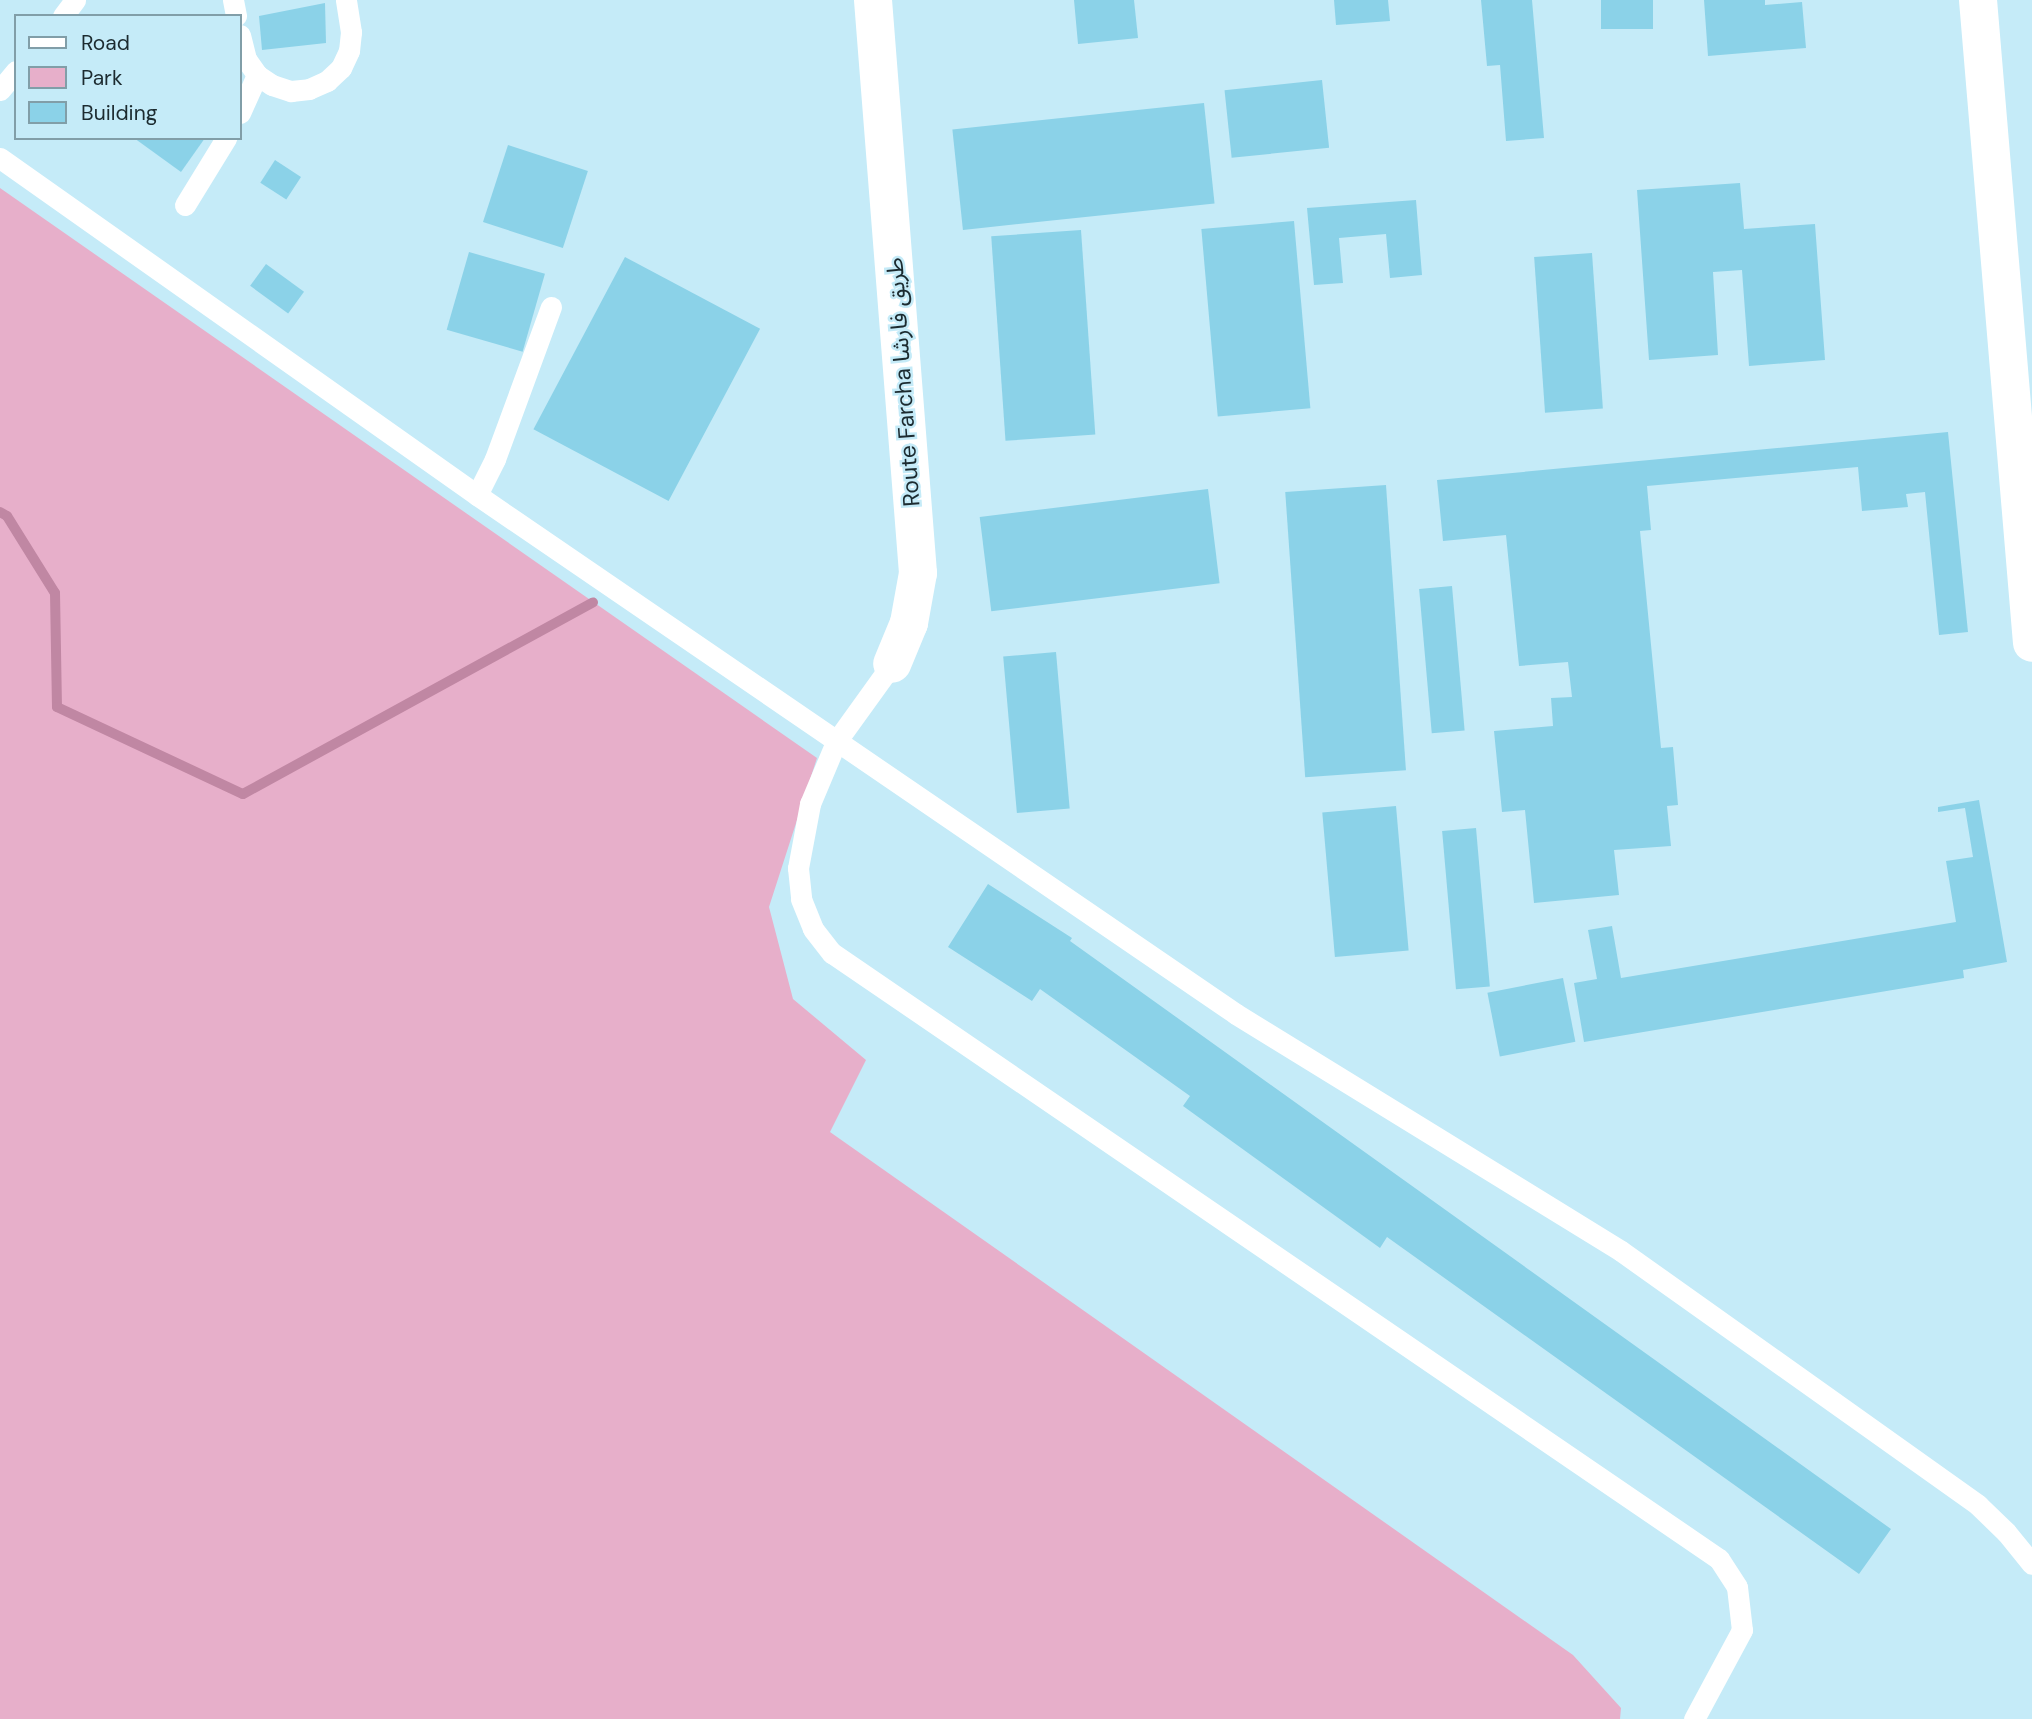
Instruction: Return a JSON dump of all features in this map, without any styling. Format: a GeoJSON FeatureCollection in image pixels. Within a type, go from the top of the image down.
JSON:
{"type":"FeatureCollection","features":[{"type":"Feature","properties":{"kind":"street","name":"Route Farcha طريق فارشا"},"geometry":{"type":"LineString","coordinates":[[873,0],[918,573],[909,622],[892,664]]}},
{"type":"Feature","properties":{"kind":"street"},"geometry":{"type":"LineString","coordinates":[[1978,0],[2032,643]]}},
{"type":"Feature","properties":{"kind":"lane"},"geometry":{"type":"LineString","coordinates":[[242,43],[246,59],[257,75],[272,85],[291,91],[309,89],[327,81],[341,68],[349,51],[351,32],[346,0]]}},
{"type":"Feature","properties":{"kind":"lane"},"geometry":{"type":"LineString","coordinates":[[0,90],[14,73]]}},
{"type":"Feature","properties":{"kind":"lane"},"geometry":{"type":"LineString","coordinates":[[242,109],[257,75]]}},
{"type":"Feature","properties":{"kind":"lane"},"geometry":{"type":"LineString","coordinates":[[185,205],[225,140]]}},
{"type":"Feature","properties":{"kind":"lane"},"geometry":{"type":"LineString","coordinates":[[0,158],[477,495],[1236,1014],[1621,1251],[1978,1505],[2032,1563]]}},
{"type":"Feature","properties":{"kind":"lane"},"geometry":{"type":"LineString","coordinates":[[477,495],[495,459],[551,307]]}},
{"type":"Feature","properties":{"kind":"lane","name":"Route Farcha طريق فارشا"},"geometry":{"type":"LineString","coordinates":[[892,664],[836,741],[810,804],[798,868],[801,900],[813,929],[832,953],[1719,1559],[1737,1587],[1742,1630],[1694,1719]]}},
{"type":"Feature","properties":{"kind":"green space"},"geometry":{"type":"Polygon","coordinates":[[[0,188],[817,758],[769,907],[793,999],[866,1060],[830,1132],[1573,1655],[1621,1708],[1620,1719],[0,1719],[0,188]]]}},
{"type":"Feature","properties":{"kind":"building"},"geometry":{"type":"Polygon","coordinates":[[[1074,0],[1134,0],[1138,38],[1078,44],[1074,0]]]}},
{"type":"Feature","properties":{"kind":"building"},"geometry":{"type":"Polygon","coordinates":[[[1334,0],[1388,0],[1390,21],[1336,25],[1334,0]]]}},
{"type":"Feature","properties":{"kind":"building"},"geometry":{"type":"Polygon","coordinates":[[[1481,0],[1532,0],[1544,138],[1506,141],[1500,65],[1487,66],[1481,0]]]}},
{"type":"Feature","properties":{"kind":"building"},"geometry":{"type":"Polygon","coordinates":[[[1601,0],[1653,0],[1653,29],[1601,29],[1601,0]]]}},
{"type":"Feature","properties":{"kind":"building"},"geometry":{"type":"Polygon","coordinates":[[[1704,0],[1765,0],[1765,5],[1802,2],[1806,48],[1708,56],[1704,0]]]}},
{"type":"Feature","properties":{"kind":"building"},"geometry":{"type":"Polygon","coordinates":[[[325,3],[326,43],[262,50],[259,16],[325,3]]]}},
{"type":"Feature","properties":{"kind":"building"},"geometry":{"type":"Polygon","coordinates":[[[1322,80],[1329,148],[1232,158],[1225,90],[1322,80]]]}},
{"type":"Feature","properties":{"kind":"building"},"geometry":{"type":"Polygon","coordinates":[[[1204,103],[1215,203],[963,230],[952,129],[1204,103]]]}},
{"type":"Feature","properties":{"kind":"building"},"geometry":{"type":"Polygon","coordinates":[[[137,140],[204,140],[181,172],[137,140]]]}},
{"type":"Feature","properties":{"kind":"building"},"geometry":{"type":"Polygon","coordinates":[[[508,145],[588,171],[563,248],[483,222],[508,145]]]}},
{"type":"Feature","properties":{"kind":"building"},"geometry":{"type":"Polygon","coordinates":[[[275,160],[301,177],[286,200],[260,183],[275,160]]]}},
{"type":"Feature","properties":{"kind":"building"},"geometry":{"type":"Polygon","coordinates":[[[1740,183],[1744,229],[1815,224],[1825,360],[1749,366],[1742,270],[1713,272],[1718,355],[1649,360],[1637,190],[1740,183]]]}},
{"type":"Feature","properties":{"kind":"building"},"geometry":{"type":"Polygon","coordinates":[[[1416,200],[1422,275],[1390,278],[1386,234],[1339,238],[1343,283],[1314,285],[1307,208],[1416,200]]]}},
{"type":"Feature","properties":{"kind":"building"},"geometry":{"type":"Polygon","coordinates":[[[1294,221],[1310,408],[1218,416],[1201,229],[1294,221]]]}},
{"type":"Feature","properties":{"kind":"building"},"geometry":{"type":"Polygon","coordinates":[[[1081,230],[1095,435],[1006,441],[991,236],[1081,230]]]}},
{"type":"Feature","properties":{"kind":"building"},"geometry":{"type":"Polygon","coordinates":[[[469,252],[545,274],[523,352],[447,330],[469,252]]]}},
{"type":"Feature","properties":{"kind":"building"},"geometry":{"type":"Polygon","coordinates":[[[1592,253],[1603,409],[1545,413],[1534,257],[1592,253]]]}},
{"type":"Feature","properties":{"kind":"building"},"geometry":{"type":"Polygon","coordinates":[[[625,257],[760,329],[669,501],[533,429],[625,257]]]}},
{"type":"Feature","properties":{"kind":"building"},"geometry":{"type":"Polygon","coordinates":[[[266,264],[304,292],[288,313],[250,286],[266,264]]]}},
{"type":"Feature","properties":{"kind":"building"},"geometry":{"type":"Polygon","coordinates":[[[1948,432],[1968,632],[1939,635],[1925,492],[1906,494],[1908,507],[1862,511],[1858,467],[1647,486],[1651,530],[1640,531],[1661,748],[1673,747],[1678,805],[1667,806],[1671,846],[1614,850],[1619,895],[1534,903],[1525,810],[1502,812],[1494,731],[1553,726],[1551,698],[1572,697],[1568,662],[1519,666],[1506,535],[1443,541],[1437,480],[1948,432]]]}},
{"type":"Feature","properties":{"kind":"building"},"geometry":{"type":"Polygon","coordinates":[[[1386,485],[1406,770],[1305,777],[1285,492],[1386,485]]]}},
{"type":"Feature","properties":{"kind":"building"},"geometry":{"type":"Polygon","coordinates":[[[1208,489],[1220,583],[991,611],[980,517],[1208,489]]]}},
{"type":"Feature","properties":{"kind":"building"},"geometry":{"type":"Polygon","coordinates":[[[1452,586],[1465,730],[1432,733],[1419,589],[1452,586]]]}},
{"type":"Feature","properties":{"kind":"building"},"geometry":{"type":"Polygon","coordinates":[[[1056,652],[1070,808],[1017,813],[1003,657],[1056,652]]]}},
{"type":"Feature","properties":{"kind":"building"},"geometry":{"type":"Polygon","coordinates":[[[1979,800],[2007,962],[1963,970],[1964,978],[1584,1042],[1574,983],[1597,979],[1588,930],[1612,926],[1621,978],[1956,922],[1946,861],[1973,857],[1965,808],[1938,812],[1938,807],[1979,800]]]}},
{"type":"Feature","properties":{"kind":"building"},"geometry":{"type":"Polygon","coordinates":[[[1396,806],[1409,950],[1335,957],[1322,812],[1396,806]]]}},
{"type":"Feature","properties":{"kind":"building"},"geometry":{"type":"Polygon","coordinates":[[[1476,828],[1490,986],[1456,989],[1442,831],[1476,828]]]}},
{"type":"Feature","properties":{"kind":"building"},"geometry":{"type":"Polygon","coordinates":[[[988,884],[1072,938],[1070,941],[1891,1529],[1859,1574],[1387,1237],[1380,1248],[1183,1106],[1190,1096],[1040,989],[1032,1001],[948,947],[988,884]]]}},
{"type":"Feature","properties":{"kind":"building"},"geometry":{"type":"Polygon","coordinates":[[[1563,978],[1575,1042],[1500,1056],[1487,993],[1563,978]]]}},
{"type":"Feature","properties":{"kind":"waterway"},"geometry":{"type":"LineString","coordinates":[[0,512],[7,516],[55,593],[57,707],[243,794],[593,602]]}}]}
